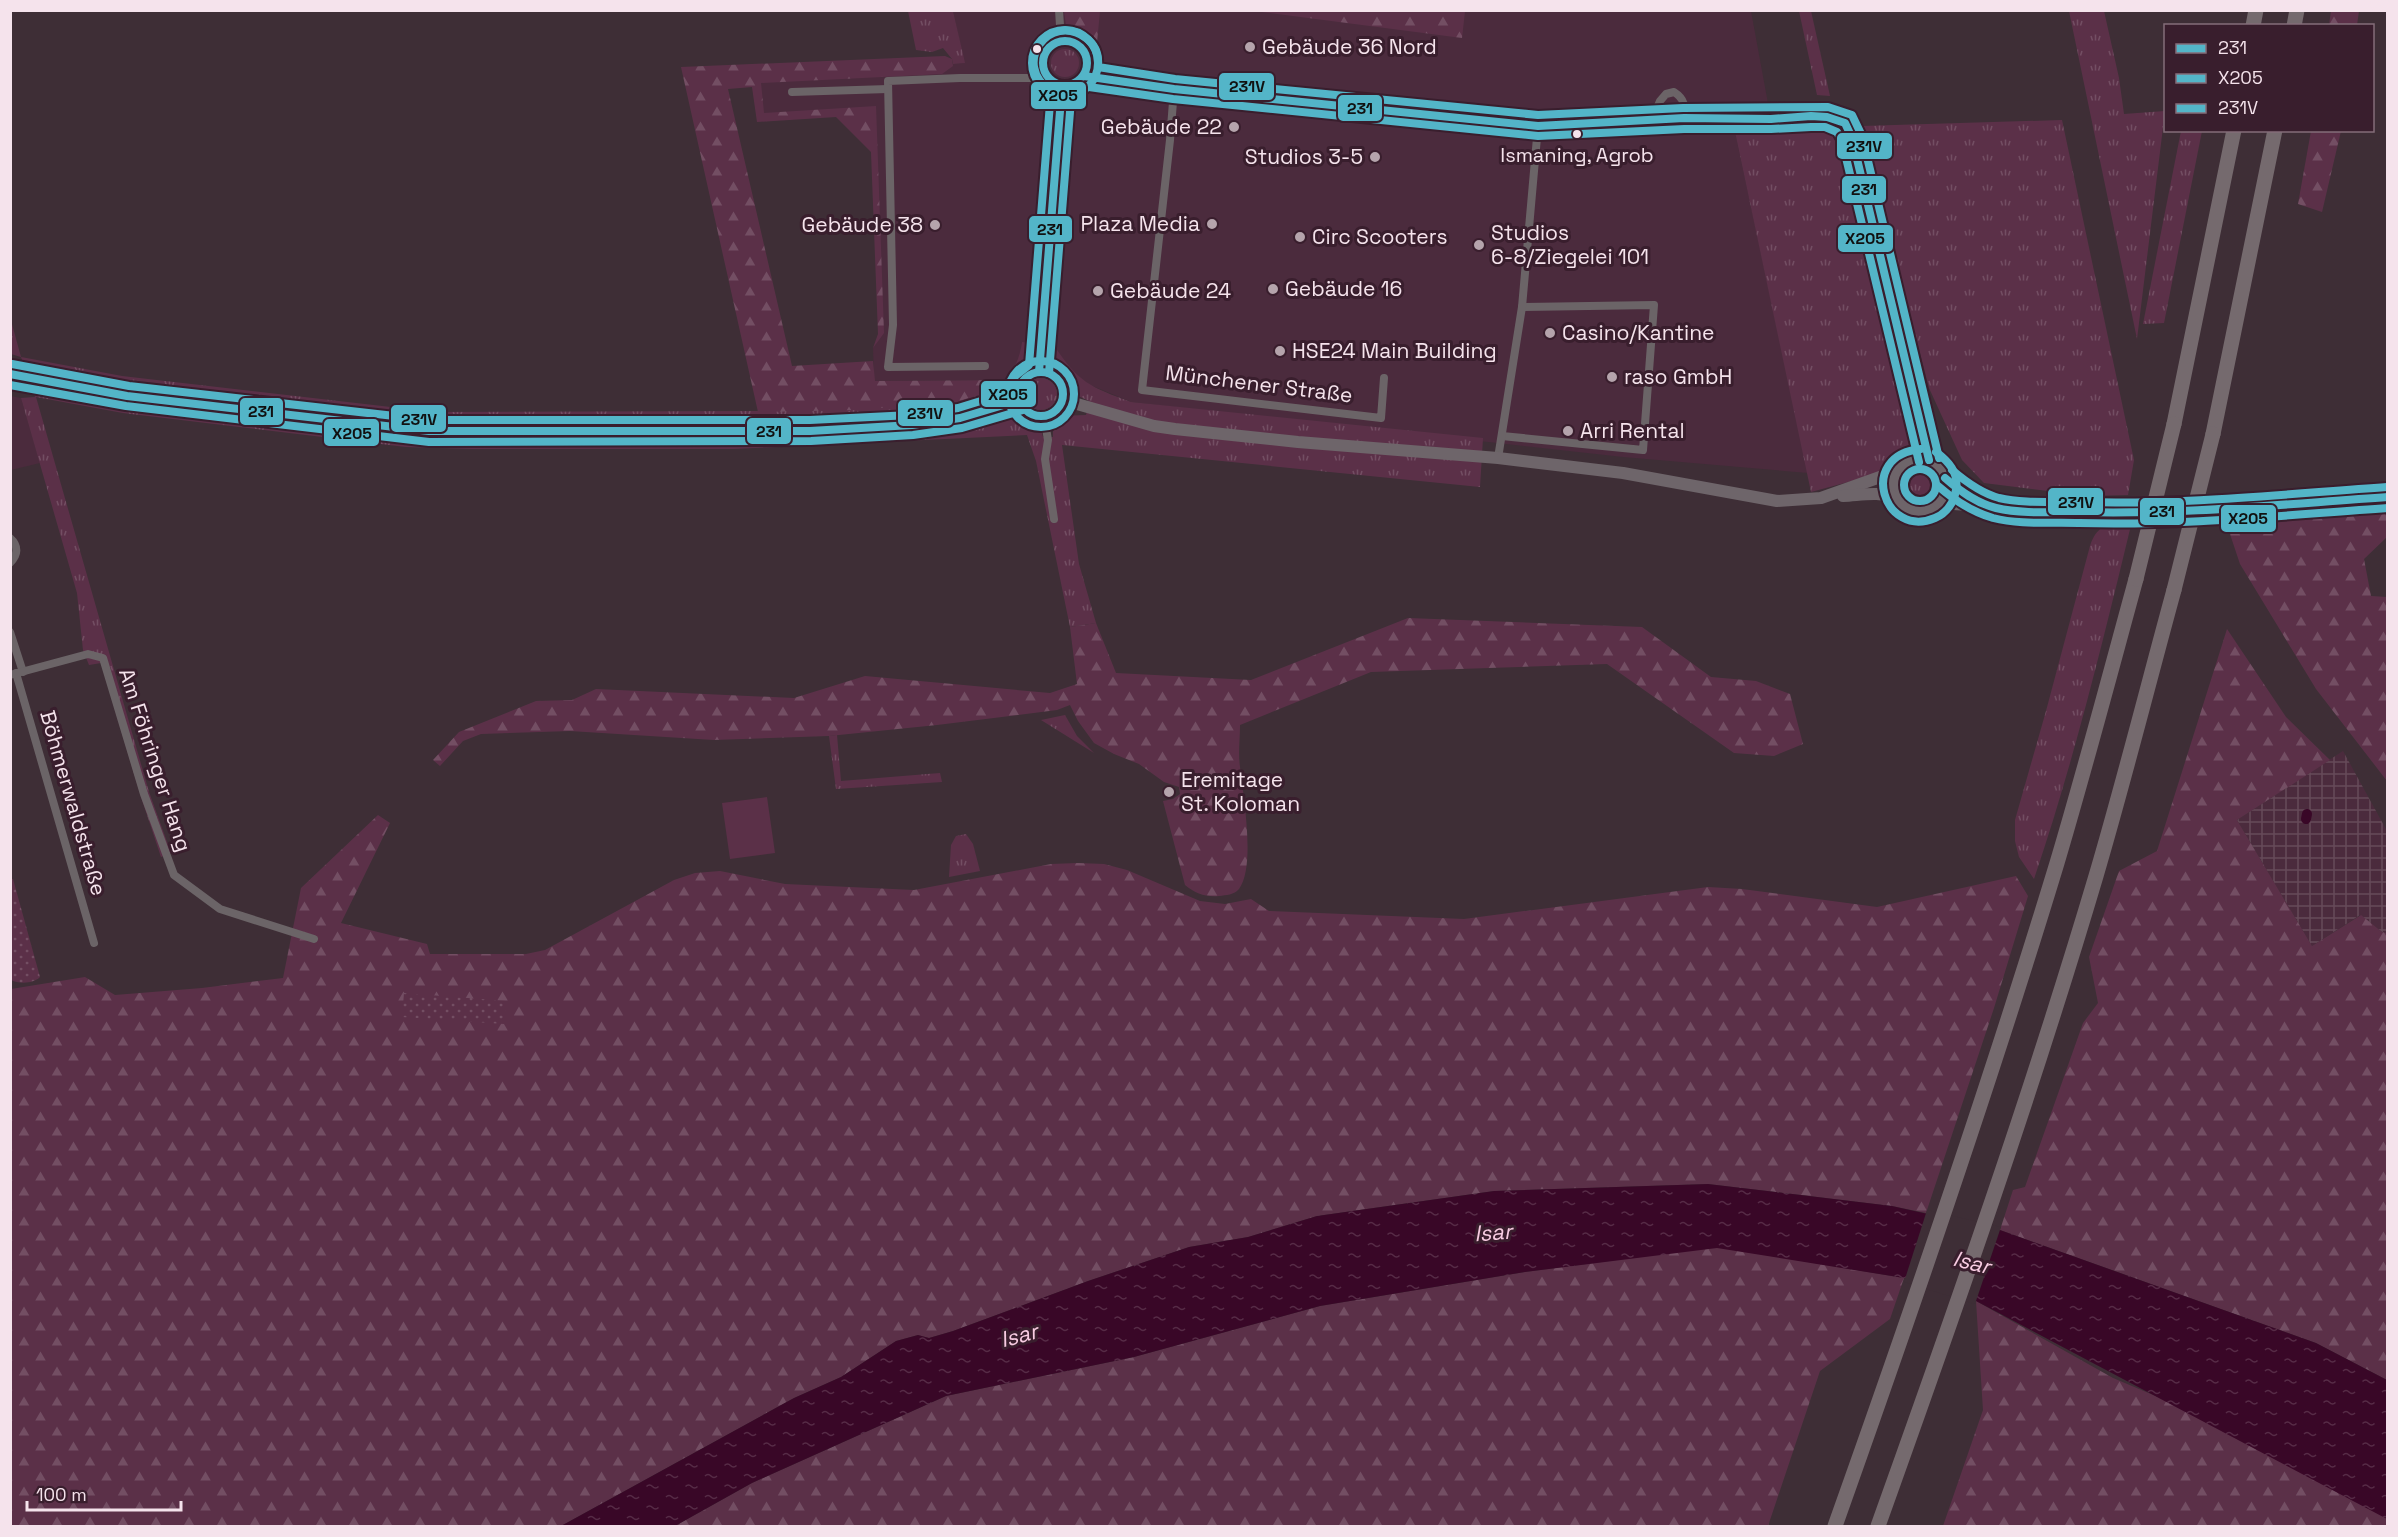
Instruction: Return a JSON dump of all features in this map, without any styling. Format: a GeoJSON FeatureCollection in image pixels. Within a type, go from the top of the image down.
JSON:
{"type":"FeatureCollection","features":[{"type":"Feature","properties":{"kind":"highway"},"geometry":{"type":"LineString","coordinates":[[1835,1527],[1887,1383],[1976,1121],[2057,864],[2136,579],[2174,424],[2234,132]]}},
{"type":"Feature","properties":{"kind":"highway"},"geometry":{"type":"LineString","coordinates":[[1878,1527],[2014,1130],[2096,876],[2174,590],[2212,434],[2275,132]]}},
{"type":"Feature","properties":{"kind":"main road"},"geometry":{"type":"LineString","coordinates":[[1039,372],[1048,373],[1058,379],[1064,390],[1059,409],[1044,417],[1029,413],[1020,400],[1019,391],[1023,381],[1039,372]]}},
{"type":"Feature","properties":{"kind":"main road"},"geometry":{"type":"LineString","coordinates":[[10,374],[127,396],[429,432],[844,429],[912,425],[960,418],[1020,400]]}},
{"type":"Feature","properties":{"kind":"main road"},"geometry":{"type":"LineString","coordinates":[[1063,400],[1175,429],[1498,458],[1623,473],[1777,501],[1798,501],[1869,493],[1885,494],[1897,498]]}},
{"type":"Feature","properties":{"kind":"main road"},"geometry":{"type":"LineString","coordinates":[[1830,496],[1897,471],[1909,460],[1923,459],[1929,460],[1942,470],[1945,478],[1946,487],[1939,503]]}},
{"type":"Feature","properties":{"kind":"main road"},"geometry":{"type":"LineString","coordinates":[[1897,471],[1893,485],[1897,498],[1902,505],[1917,511],[1925,511],[1939,503],[2085,513],[2211,509],[2388,497]]}},
{"type":"Feature","properties":{"kind":"main road"},"geometry":{"type":"LineString","coordinates":[[1945,478],[1957,489],[1988,506]]}},
{"type":"Feature","properties":{"kind":"street"},"geometry":{"type":"LineString","coordinates":[[1059,10],[1061,41]]}},
{"type":"Feature","properties":{"kind":"street"},"geometry":{"type":"LineString","coordinates":[[1061,41],[1075,43],[1086,55],[1088,65],[1084,76],[1071,86],[1062,86],[1052,81],[1046,75],[1043,65],[1050,47],[1061,41]]}},
{"type":"Feature","properties":{"kind":"street"},"geometry":{"type":"LineString","coordinates":[[985,366],[888,367],[893,325],[888,81],[1030,78],[1046,75]]}},
{"type":"Feature","properties":{"kind":"street"},"geometry":{"type":"LineString","coordinates":[[1084,76],[1174,88],[1538,126],[1684,118],[1771,119],[1811,116],[1827,117],[1845,123],[1852,138],[1929,460]]}},
{"type":"Feature","properties":{"kind":"street"},"geometry":{"type":"LineString","coordinates":[[1039,372],[1062,86]]}},
{"type":"Feature","properties":{"kind":"street"},"geometry":{"type":"LineString","coordinates":[[792,92],[888,88]]}},
{"type":"Feature","properties":{"kind":"street","name":"Münchener Straße"},"geometry":{"type":"LineString","coordinates":[[1174,88],[1142,390],[1381,418],[1384,378]]}},
{"type":"Feature","properties":{"kind":"street"},"geometry":{"type":"LineString","coordinates":[[1652,120],[1666,94],[1674,92],[1681,96],[1685,105],[1684,118]]}},
{"type":"Feature","properties":{"kind":"street"},"geometry":{"type":"LineString","coordinates":[[1498,458],[1522,307],[1538,126]]}},
{"type":"Feature","properties":{"kind":"street"},"geometry":{"type":"LineString","coordinates":[[1502,436],[1643,450],[1654,305],[1522,307]]}},
{"type":"Feature","properties":{"kind":"street"},"geometry":{"type":"LineString","coordinates":[[1909,460],[1915,441],[1914,403]]}},
{"type":"Feature","properties":{"kind":"street"},"geometry":{"type":"LineString","coordinates":[[1044,417],[1048,440],[1045,459],[1054,519]]}},
{"type":"Feature","properties":{"kind":"street"},"geometry":{"type":"LineString","coordinates":[[10,538],[17,549],[10,563]]}},
{"type":"Feature","properties":{"kind":"street","name":"Böhmerwaldstraße"},"geometry":{"type":"LineString","coordinates":[[10,632],[16,673],[94,943]]}},
{"type":"Feature","properties":{"kind":"street","name":"Am Föhringer Hang"},"geometry":{"type":"LineString","coordinates":[[16,673],[88,654],[103,658],[144,794],[174,875],[220,909],[314,939]]}},
{"type":"Feature","properties":{"kind":"shaded area"},"geometry":{"type":"Polygon","coordinates":[[[953,11],[1751,11],[1772,125],[1734,127],[1808,473],[1623,457],[1131,402],[1083,382],[1064,362],[1054,345],[1022,342],[1021,354],[1014,369],[1005,380],[874,381],[873,348],[883,331],[872,110],[762,117],[757,73],[964,63],[953,11]]]}},
{"type":"Feature","properties":{"kind":"shaded area"},"geometry":{"type":"Polygon","coordinates":[[[11,396],[21,398],[40,463],[11,470],[11,396]]]}},
{"type":"Feature","properties":{"kind":"shaded area"},"geometry":{"type":"Polygon","coordinates":[[[2343,751],[2387,831],[2387,933],[2382,932],[2360,915],[2312,946],[2237,820],[2343,751]]]}},
{"type":"Feature","properties":{"kind":"green space"},"geometry":{"type":"Polygon","coordinates":[[[1465,10],[1462,38],[1254,11],[1465,10]]]}},
{"type":"Feature","properties":{"kind":"green space"},"geometry":{"type":"Polygon","coordinates":[[[908,11],[953,11],[965,63],[953,64],[952,59],[943,48],[932,52],[916,50],[908,11]]]}},
{"type":"Feature","properties":{"kind":"green space"},"geometry":{"type":"Polygon","coordinates":[[[1064,11],[1100,11],[1096,53],[1082,37],[1067,32],[1064,11]]]}},
{"type":"Feature","properties":{"kind":"green space"},"geometry":{"type":"Polygon","coordinates":[[[1799,11],[1811,11],[1830,96],[1817,95],[1799,11]]]}},
{"type":"Feature","properties":{"kind":"green space"},"geometry":{"type":"Polygon","coordinates":[[[2069,11],[2104,11],[2119,78],[2124,114],[2164,111],[2137,339],[2069,11]]]}},
{"type":"Feature","properties":{"kind":"green space"},"geometry":{"type":"Polygon","coordinates":[[[2331,11],[2359,11],[2357,24],[2329,24],[2331,11]]]}},
{"type":"Feature","properties":{"kind":"green space"},"geometry":{"type":"Polygon","coordinates":[[[1065,49],[1075,53],[1079,63],[1075,73],[1065,77],[1055,73],[1051,63],[1055,53],[1065,49]]]}},
{"type":"Feature","properties":{"kind":"green space"},"geometry":{"type":"Polygon","coordinates":[[[945,56],[952,59],[953,66],[942,74],[761,83],[764,113],[876,106],[884,333],[873,348],[878,334],[871,152],[836,117],[757,122],[752,87],[728,89],[792,366],[873,361],[875,381],[1005,380],[993,390],[956,402],[857,410],[758,412],[681,67],[945,56]]]}},
{"type":"Feature","properties":{"kind":"green space"},"geometry":{"type":"Polygon","coordinates":[[[2062,120],[2134,460],[2128,495],[2087,496],[1984,483],[1962,460],[1929,388],[1862,126],[2062,120]]]}},
{"type":"Feature","properties":{"kind":"green space"},"geometry":{"type":"Polygon","coordinates":[[[1823,121],[1836,129],[1844,138],[1854,164],[1911,419],[1913,439],[1907,453],[1889,471],[1811,492],[1734,127],[1823,121]]]}},
{"type":"Feature","properties":{"kind":"green space"},"geometry":{"type":"Polygon","coordinates":[[[2181,132],[2202,132],[2164,323],[2143,324],[2181,132]]]}},
{"type":"Feature","properties":{"kind":"green space"},"geometry":{"type":"Polygon","coordinates":[[[2311,132],[2341,132],[2322,212],[2298,204],[2311,132]]]}},
{"type":"Feature","properties":{"kind":"green space"},"geometry":{"type":"Polygon","coordinates":[[[10,317],[21,357],[11,354],[10,317]]]}},
{"type":"Feature","properties":{"kind":"green space"},"geometry":{"type":"Polygon","coordinates":[[[1022,342],[1054,345],[1071,368],[1086,382],[1131,402],[1483,438],[1480,487],[1062,445],[1079,564],[1096,623],[1070,627],[1036,461],[1027,435],[734,449],[406,447],[123,413],[36,397],[149,792],[171,853],[161,857],[101,663],[89,665],[83,650],[77,593],[21,398],[35,397],[21,357],[122,376],[434,412],[803,411],[1005,380],[1012,371],[1022,342]],[[1047,353],[1030,354],[1028,370],[1021,376],[1013,391],[995,400],[1000,416],[1018,413],[1027,420],[1039,423],[1043,437],[1053,437],[1053,423],[1060,416],[1086,415],[1089,401],[1072,393],[1053,369],[1047,353]]]}},
{"type":"Feature","properties":{"kind":"green space"},"geometry":{"type":"Polygon","coordinates":[[[1041,378],[1052,383],[1057,394],[1052,405],[1041,410],[1030,405],[1025,394],[1030,383],[1041,378]]]}},
{"type":"Feature","properties":{"kind":"green space"},"geometry":{"type":"Polygon","coordinates":[[[1919,466],[1926,467],[1932,472],[1937,478],[1937,492],[1932,498],[1926,503],[1919,504],[1912,503],[1906,498],[1901,492],[1900,485],[1901,478],[1906,472],[1912,467],[1919,466]]]}},
{"type":"Feature","properties":{"kind":"green space"},"geometry":{"type":"Polygon","coordinates":[[[2387,506],[2387,537],[2364,559],[2371,596],[2387,597],[2387,781],[2316,689],[2240,564],[2228,521],[2387,506]]]}},
{"type":"Feature","properties":{"kind":"green space"},"geometry":{"type":"Polygon","coordinates":[[[2118,521],[2132,521],[2075,746],[2034,879],[2019,857],[2015,841],[2015,820],[2090,546],[2100,529],[2118,521]]]}},
{"type":"Feature","properties":{"kind":"green space"},"geometry":{"type":"Polygon","coordinates":[[[1408,618],[1642,627],[1711,677],[1756,681],[1790,694],[1803,744],[1774,756],[1734,753],[1607,664],[1371,672],[1240,725],[1239,756],[1247,830],[1247,864],[1244,878],[1237,891],[1214,896],[1193,891],[1185,885],[1163,801],[1173,799],[1180,794],[1179,787],[1164,782],[1139,764],[1094,743],[1070,705],[1057,710],[829,736],[714,740],[570,731],[481,734],[463,741],[440,766],[433,760],[459,732],[536,701],[572,700],[596,689],[794,698],[865,676],[1050,693],[1077,684],[1070,627],[1096,623],[1116,673],[1251,680],[1408,618]]]}},
{"type":"Feature","properties":{"kind":"green space"},"geometry":{"type":"Polygon","coordinates":[[[2227,629],[2286,717],[2330,760],[2237,820],[2312,946],[2361,915],[2382,932],[2387,933],[2387,1380],[2316,1343],[2000,1230],[2013,1190],[2025,1187],[2083,1023],[2098,1003],[2089,957],[2119,871],[2157,851],[2227,629]]]}},
{"type":"Feature","properties":{"kind":"green space"},"geometry":{"type":"Polygon","coordinates":[[[1065,715],[1077,736],[1094,753],[1041,720],[1065,715]]]}},
{"type":"Feature","properties":{"kind":"green space"},"geometry":{"type":"Polygon","coordinates":[[[837,735],[841,781],[940,773],[942,782],[836,789],[829,736],[837,735]]]}},
{"type":"Feature","properties":{"kind":"green space"},"geometry":{"type":"Polygon","coordinates":[[[767,797],[775,853],[730,859],[722,803],[767,797]]]}},
{"type":"Feature","properties":{"kind":"green space"},"geometry":{"type":"Polygon","coordinates":[[[378,815],[390,823],[341,923],[427,944],[430,954],[526,954],[545,950],[674,880],[695,873],[720,871],[785,884],[914,890],[1051,864],[1104,864],[1127,870],[1200,901],[1225,904],[1251,899],[1269,911],[1464,919],[1708,887],[1742,889],[1877,907],[2016,876],[2028,896],[1994,1008],[1926,1213],[1892,1206],[1708,1184],[1494,1191],[1317,1216],[1248,1237],[1189,1247],[1088,1281],[953,1331],[929,1338],[918,1335],[896,1341],[841,1377],[794,1398],[561,1526],[11,1526],[11,989],[85,977],[115,995],[283,978],[301,888],[378,815]]]}},
{"type":"Feature","properties":{"kind":"green space"},"geometry":{"type":"Polygon","coordinates":[[[966,834],[973,844],[980,871],[949,877],[951,845],[956,836],[966,834]]]}},
{"type":"Feature","properties":{"kind":"green space"},"geometry":{"type":"Polygon","coordinates":[[[11,879],[13,879],[40,977],[30,982],[22,983],[11,980],[11,879]]]}},
{"type":"Feature","properties":{"kind":"green space"},"geometry":{"type":"Polygon","coordinates":[[[404,993],[506,1001],[504,1024],[402,1017],[404,993]]]}},
{"type":"Feature","properties":{"kind":"green space"},"geometry":{"type":"Polygon","coordinates":[[[1717,1247],[1904,1278],[1890,1319],[1820,1371],[1768,1526],[675,1526],[752,1483],[946,1396],[1134,1357],[1320,1306],[1525,1272],[1717,1247]]]}},
{"type":"Feature","properties":{"kind":"green space"},"geometry":{"type":"Polygon","coordinates":[[[1976,1301],[2113,1378],[2165,1400],[2388,1519],[2387,1526],[1943,1526],[1983,1410],[1976,1301]]]}},
{"type":"Feature","properties":{"kind":"water","name":"Isar"},"geometry":{"type":"Polygon","coordinates":[[[1708,1184],[1892,1206],[2000,1230],[2316,1343],[2387,1380],[2387,1519],[1976,1301],[1904,1278],[1717,1248],[1525,1272],[1320,1306],[1134,1357],[946,1396],[752,1483],[675,1526],[561,1526],[794,1398],[841,1377],[896,1341],[918,1335],[929,1338],[953,1331],[1088,1281],[1189,1247],[1248,1237],[1317,1216],[1494,1191],[1708,1184]]]}},
{"type":"Feature","properties":{"kind":"pier"},"geometry":{"type":"Polygon","coordinates":[[[1927,1210],[2001,1227],[1975,1304],[1904,1282],[1927,1210]]]}},
{"type":"Feature","properties":{"kind":"waterway"},"geometry":{"type":"LineString","coordinates":[[2306,819],[2307,814]]}},
{"type":"Feature","properties":{"kind":"transit line","name":"X205"},"geometry":{"type":"LineString","coordinates":[[1065,30],[1078,33],[1088,40],[1095,50],[1098,63],[1095,76],[1088,86],[1078,93],[1065,96],[1052,93],[1042,86],[1035,76],[1032,63],[1035,50],[1042,40],[1052,33],[1065,30]]}},
{"type":"Feature","properties":{"kind":"transit line","name":"231V"},"geometry":{"type":"LineString","coordinates":[[12,364],[129,386],[430,420],[810,420],[911,415],[958,408],[1010,392],[1015,376],[1029,365],[1051,91],[1039,80],[1034,68],[1035,55],[1040,44],[1048,36],[1060,31],[1072,31],[1092,44],[1097,55],[1098,67],[1175,79],[1538,115],[1683,108],[1828,107],[1852,115],[1862,136],[1939,458]]}},
{"type":"Feature","properties":{"kind":"transit line","name":"231"},"geometry":{"type":"LineString","coordinates":[[1065,41],[1074,42],[1081,47],[1086,54],[1087,63],[1086,72],[1081,79],[1074,84],[1065,85],[1056,84],[1049,79],[1044,72],[1043,63],[1044,54],[1049,47],[1056,42],[1065,41]]}},
{"type":"Feature","properties":{"kind":"transit line","name":"231"},"geometry":{"type":"LineString","coordinates":[[1084,76],[1174,89],[1538,126],[1684,118],[1771,119],[1811,116],[1827,117],[1845,123],[1852,138],[1929,460]]}},
{"type":"Feature","properties":{"kind":"transit line","name":"231"},"geometry":{"type":"LineString","coordinates":[[1039,372],[1062,86]]}},
{"type":"Feature","properties":{"kind":"transit line","name":"X205"},"geometry":{"type":"LineString","coordinates":[[1082,86],[1173,99],[1538,136],[1684,129],[1811,127],[1825,127],[1837,132],[1842,141],[1919,462]]}},
{"type":"Feature","properties":{"kind":"transit line","name":"X205"},"geometry":{"type":"LineString","coordinates":[[1049,373],[1072,87]]}},
{"type":"Feature","properties":{"kind":"transit line","name":"X205"},"geometry":{"type":"LineString","coordinates":[[1041,361],[1053,364],[1064,371],[1071,382],[1074,394],[1071,406],[1064,417],[1053,424],[1041,427],[1029,424],[1018,417],[1011,406],[1008,394],[1011,382],[1018,371],[1029,364],[1041,361]]}},
{"type":"Feature","properties":{"kind":"transit line","name":"231"},"geometry":{"type":"LineString","coordinates":[[1041,372],[1057,378],[1063,394],[1057,410],[1041,416],[1025,410],[1019,394],[1025,378],[1041,372]]}},
{"type":"Feature","properties":{"kind":"transit line","name":"231"},"geometry":{"type":"LineString","coordinates":[[10,374],[127,396],[429,431],[810,431],[912,425],[960,418],[1020,400]]}},
{"type":"Feature","properties":{"kind":"transit line","name":"X205"},"geometry":{"type":"LineString","coordinates":[[10,385],[126,406],[429,442],[811,441],[913,435],[962,428],[1023,410]]}},
{"type":"Feature","properties":{"kind":"transit line","name":"X205"},"geometry":{"type":"LineString","coordinates":[[1921,449],[1901,455],[1889,465],[1883,479],[1885,494],[1891,507],[1902,517],[1917,522],[1935,518],[1943,513],[1952,503],[1955,494],[1954,472],[1936,452]]}},
{"type":"Feature","properties":{"kind":"transit line","name":"231V"},"geometry":{"type":"LineString","coordinates":[[1920,469],[1931,474],[1936,485],[1931,496],[1920,501],[1909,496],[1904,485],[1909,474],[1920,469]]}},
{"type":"Feature","properties":{"kind":"transit line","name":"231V"},"geometry":{"type":"LineString","coordinates":[[1952,470],[1974,487],[1992,496],[2029,502],[2119,503],[2196,500],[2387,487]]}},
{"type":"Feature","properties":{"kind":"transit line","name":"231"},"geometry":{"type":"LineString","coordinates":[[1945,478],[1962,492],[1982,503],[1996,508],[2026,512],[2117,513],[2194,510],[2388,497]]}},
{"type":"Feature","properties":{"kind":"transit line","name":"X205"},"geometry":{"type":"LineString","coordinates":[[1938,486],[1957,501],[1978,512],[1993,518],[2024,522],[2118,524],[2272,517],[2388,508]]}},
{"type":"Feature","properties":{"kind":"place","name":"Gebäude 36 Nord"},"geometry":{"type":"Point","coordinates":[1250,47]}},
{"type":"Feature","properties":{"kind":"place","name":"Gebäude 22"},"geometry":{"type":"Point","coordinates":[1234,127]}},
{"type":"Feature","properties":{"kind":"place","name":"Ismaning, Agrob"},"geometry":{"type":"Point","coordinates":[1577,134]}},
{"type":"Feature","properties":{"kind":"place","name":"Studios 3-5"},"geometry":{"type":"Point","coordinates":[1375,157]}},
{"type":"Feature","properties":{"kind":"place","name":"Plaza Media"},"geometry":{"type":"Point","coordinates":[1212,224]}},
{"type":"Feature","properties":{"kind":"place","name":"Gebäude 38"},"geometry":{"type":"Point","coordinates":[935,225]}},
{"type":"Feature","properties":{"kind":"place","name":"Circ Scooters"},"geometry":{"type":"Point","coordinates":[1300,237]}},
{"type":"Feature","properties":{"kind":"place","name":"Studios 6-8/Ziegelei 101"},"geometry":{"type":"Point","coordinates":[1479,245]}},
{"type":"Feature","properties":{"kind":"place","name":"Gebäude 16"},"geometry":{"type":"Point","coordinates":[1273,289]}},
{"type":"Feature","properties":{"kind":"place","name":"Gebäude 24"},"geometry":{"type":"Point","coordinates":[1098,291]}},
{"type":"Feature","properties":{"kind":"place","name":"Casino/Kantine"},"geometry":{"type":"Point","coordinates":[1550,333]}},
{"type":"Feature","properties":{"kind":"place","name":"HSE24 Main Building"},"geometry":{"type":"Point","coordinates":[1280,351]}},
{"type":"Feature","properties":{"kind":"place","name":"raso GmbH"},"geometry":{"type":"Point","coordinates":[1612,377]}},
{"type":"Feature","properties":{"kind":"place","name":"Arri Rental"},"geometry":{"type":"Point","coordinates":[1568,431]}},
{"type":"Feature","properties":{"kind":"place","name":"Eremitage St. Koloman"},"geometry":{"type":"Point","coordinates":[1169,792]}}]}
